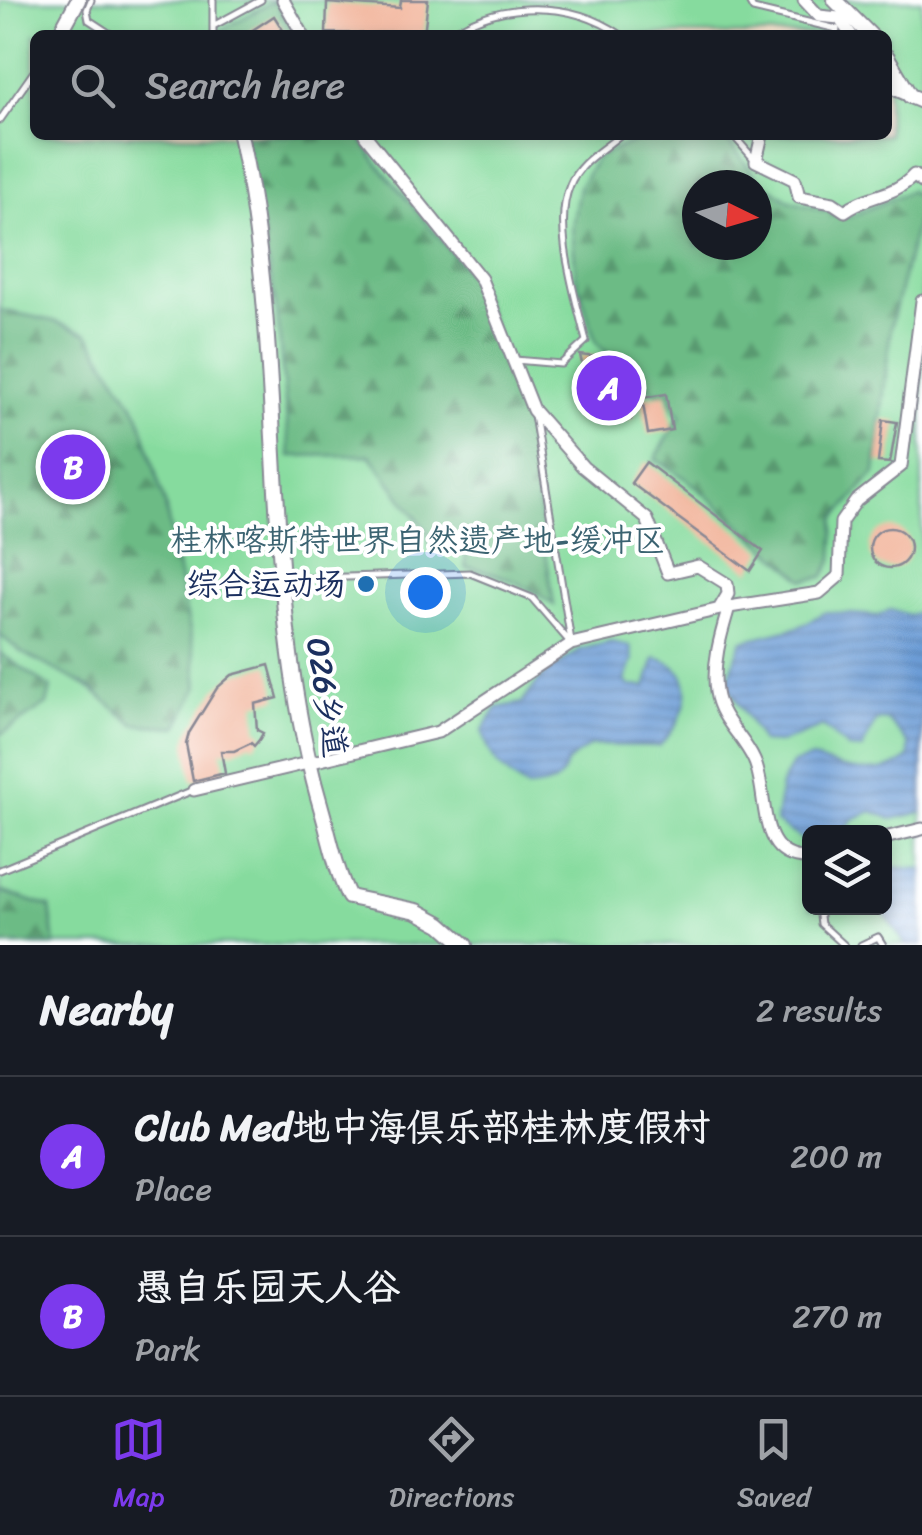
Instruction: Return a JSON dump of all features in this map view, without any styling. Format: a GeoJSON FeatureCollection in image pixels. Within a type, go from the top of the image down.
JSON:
{"type":"FeatureCollection","features":[{"type":"Feature","properties":{"kind":"street"},"geometry":{"type":"LineString","coordinates":[[68,27],[78,0]]}},
{"type":"Feature","properties":{"kind":"street"},"geometry":{"type":"LineString","coordinates":[[283,0],[300,30]]}},
{"type":"Feature","properties":{"kind":"street"},"geometry":{"type":"LineString","coordinates":[[804,0],[819,16],[839,18],[847,30]]}},
{"type":"Feature","properties":{"kind":"street"},"geometry":{"type":"LineString","coordinates":[[835,0],[865,30]]}},
{"type":"Feature","properties":{"kind":"street"},"geometry":{"type":"LineString","coordinates":[[892,65],[916,98]]}},
{"type":"Feature","properties":{"kind":"street"},"geometry":{"type":"LineString","coordinates":[[892,88],[916,98]]}},
{"type":"Feature","properties":{"kind":"street","name":"026乡道"},"geometry":{"type":"LineString","coordinates":[[241,140],[259,224],[288,639],[308,765],[349,897],[417,911],[441,924],[465,945]]}},
{"type":"Feature","properties":{"kind":"street"},"geometry":{"type":"LineString","coordinates":[[370,140],[481,279],[509,358],[533,410],[583,467],[648,520],[668,573],[698,566],[727,584],[716,662],[722,713],[755,762],[772,840],[788,854],[802,857]]}},
{"type":"Feature","properties":{"kind":"street"},"geometry":{"type":"LineString","coordinates":[[761,140],[756,161],[795,180],[798,196],[833,203],[845,211],[858,200],[900,190],[914,175],[922,182]]}},
{"type":"Feature","properties":{"kind":"street"},"geometry":{"type":"LineString","coordinates":[[194,790],[438,732],[572,644],[724,608],[819,593],[839,576],[841,522],[856,502],[902,466],[922,301]]}},
{"type":"Feature","properties":{"kind":"street"},"geometry":{"type":"LineString","coordinates":[[892,836],[922,828]]}},
{"type":"Feature","properties":{"kind":"lane"},"geometry":{"type":"LineString","coordinates":[[92,0],[87,10],[90,20],[105,30]]}},
{"type":"Feature","properties":{"kind":"lane"},"geometry":{"type":"LineString","coordinates":[[213,0],[213,30]]}},
{"type":"Feature","properties":{"kind":"lane"},"geometry":{"type":"LineString","coordinates":[[213,26],[261,0]]}},
{"type":"Feature","properties":{"kind":"lane"},"geometry":{"type":"LineString","coordinates":[[748,0],[753,9],[837,30]]}},
{"type":"Feature","properties":{"kind":"lane"},"geometry":{"type":"LineString","coordinates":[[457,30],[497,6],[536,1],[590,14],[614,30]]}},
{"type":"Feature","properties":{"kind":"lane"},"geometry":{"type":"LineString","coordinates":[[566,6],[577,1]]}},
{"type":"Feature","properties":{"kind":"lane"},"geometry":{"type":"LineString","coordinates":[[0,120],[30,77]]}},
{"type":"Feature","properties":{"kind":"lane"},"geometry":{"type":"LineString","coordinates":[[509,358],[539,365],[562,364],[586,341],[566,258],[567,198],[580,169],[614,140]]}},
{"type":"Feature","properties":{"kind":"lane"},"geometry":{"type":"LineString","coordinates":[[738,140],[756,161]]}},
{"type":"Feature","properties":{"kind":"lane"},"geometry":{"type":"LineString","coordinates":[[533,410],[572,644]]}},
{"type":"Feature","properties":{"kind":"lane"},"geometry":{"type":"LineString","coordinates":[[284,579],[470,573],[532,598],[572,644]]}},
{"type":"Feature","properties":{"kind":"lane"},"geometry":{"type":"LineString","coordinates":[[0,870],[194,790]]}},
{"type":"Feature","properties":{"kind":"lane"},"geometry":{"type":"LineString","coordinates":[[819,915],[820,924],[844,945]]}},
{"type":"Feature","properties":{"kind":"lane"},"geometry":{"type":"LineString","coordinates":[[861,945],[878,937],[884,945]]}},
{"type":"Feature","properties":{"kind":"green space","name":"桂林喀斯特世界自然遗产地-缓冲区"},"geometry":{"type":"Polygon","coordinates":[[[0,0],[922,0],[922,945],[0,945],[0,0]]]}},
{"type":"Feature","properties":{"kind":"green space"},"geometry":{"type":"Polygon","coordinates":[[[274,1],[293,30],[222,30],[274,1]]]}},
{"type":"Feature","properties":{"kind":"green space"},"geometry":{"type":"Polygon","coordinates":[[[245,140],[362,140],[476,282],[525,414],[554,605],[513,580],[466,568],[465,542],[431,547],[427,532],[370,455],[290,456],[277,313],[245,140]]]}},
{"type":"Feature","properties":{"kind":"green space"},"geometry":{"type":"Polygon","coordinates":[[[638,140],[727,140],[751,170],[682,170],[682,260],[772,260],[772,189],[790,201],[849,217],[910,191],[922,200],[891,326],[875,473],[835,519],[833,560],[823,577],[804,580],[687,479],[655,459],[681,415],[673,408],[669,392],[656,393],[596,343],[576,277],[572,227],[579,187],[597,157],[638,140]]]}},
{"type":"Feature","properties":{"kind":"green space"},"geometry":{"type":"Polygon","coordinates":[[[0,310],[54,321],[88,334],[139,414],[165,504],[194,651],[198,687],[177,727],[134,724],[87,686],[22,653],[0,635],[0,310]]]}},
{"type":"Feature","properties":{"kind":"green space"},"geometry":{"type":"Polygon","coordinates":[[[0,653],[51,688],[47,704],[0,735],[0,653]]]}},
{"type":"Feature","properties":{"kind":"green space"},"geometry":{"type":"Polygon","coordinates":[[[0,891],[50,907],[55,945],[0,945],[0,891]]]}},
{"type":"Feature","properties":{"kind":"water"},"geometry":{"type":"Polygon","coordinates":[[[890,610],[909,615],[922,612],[922,812],[892,819],[872,811],[848,825],[802,825],[802,839],[776,822],[781,785],[792,764],[812,758],[860,771],[885,769],[909,758],[909,744],[888,720],[876,720],[862,749],[848,748],[823,726],[779,743],[762,742],[727,683],[742,641],[799,627],[826,612],[878,616],[890,610]]]}},
{"type":"Feature","properties":{"kind":"water"},"geometry":{"type":"Polygon","coordinates":[[[611,642],[630,646],[633,660],[625,681],[629,686],[646,687],[655,658],[681,673],[686,697],[677,723],[659,746],[591,745],[566,763],[557,780],[527,788],[498,764],[483,730],[497,708],[522,703],[542,677],[580,650],[611,642]]]}},
{"type":"Feature","properties":{"kind":"water"},"geometry":{"type":"Polygon","coordinates":[[[892,867],[922,869],[922,945],[906,945],[886,915],[892,915],[892,867]]]}},
{"type":"Feature","properties":{"kind":"building"},"geometry":{"type":"Polygon","coordinates":[[[401,0],[428,0],[425,30],[326,30],[327,3],[400,8],[401,0]]]}},
{"type":"Feature","properties":{"kind":"building"},"geometry":{"type":"Polygon","coordinates":[[[274,16],[283,30],[253,30],[274,16]]]}},
{"type":"Feature","properties":{"kind":"building"},"geometry":{"type":"Polygon","coordinates":[[[580,355],[605,358],[623,368],[637,399],[631,419],[591,403],[580,355]]]}},
{"type":"Feature","properties":{"kind":"building"},"geometry":{"type":"Polygon","coordinates":[[[666,394],[672,430],[648,434],[642,398],[666,394]]]}},
{"type":"Feature","properties":{"kind":"building"},"geometry":{"type":"Polygon","coordinates":[[[883,420],[897,422],[890,463],[878,462],[883,420]]]}},
{"type":"Feature","properties":{"kind":"building"},"geometry":{"type":"Polygon","coordinates":[[[646,462],[763,551],[750,571],[631,483],[646,462]]]}},
{"type":"Feature","properties":{"kind":"building"},"geometry":{"type":"Polygon","coordinates":[[[890,528],[904,534],[910,548],[904,562],[890,568],[876,562],[870,548],[876,534],[890,528]]]}},
{"type":"Feature","properties":{"kind":"building"},"geometry":{"type":"Polygon","coordinates":[[[269,665],[278,698],[255,704],[257,730],[263,733],[259,740],[254,746],[251,743],[234,751],[221,751],[225,773],[193,781],[186,744],[217,688],[232,675],[269,665]]]}},
{"type":"Feature","properties":{"kind":"place","name":"Club Med地中海俱乐部桂林度假村"},"geometry":{"type":"Point","coordinates":[609,388]}},
{"type":"Feature","properties":{"kind":"place","name":"愚自乐园天人谷"},"geometry":{"type":"Point","coordinates":[73,467]}},
{"type":"Feature","properties":{"kind":"place","name":"综合运动场"},"geometry":{"type":"Point","coordinates":[366,584]}}]}
